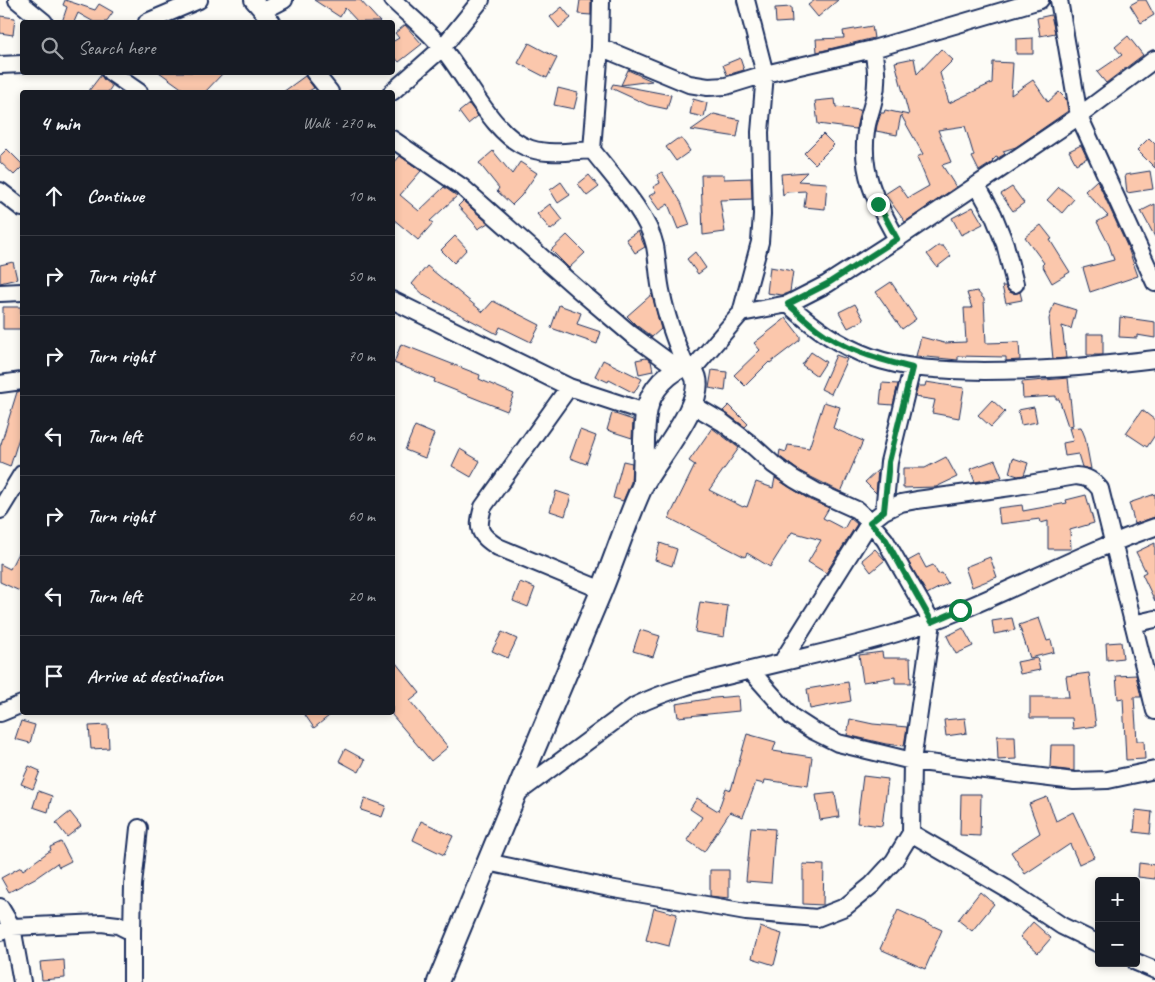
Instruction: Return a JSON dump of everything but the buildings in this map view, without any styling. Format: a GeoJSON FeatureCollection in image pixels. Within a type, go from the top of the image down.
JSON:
{"type":"FeatureCollection","features":[{"type":"Feature","properties":{"kind":"street"},"geometry":{"type":"LineString","coordinates":[[17,0],[42,20]]}},
{"type":"Feature","properties":{"kind":"street"},"geometry":{"type":"LineString","coordinates":[[152,20],[199,0]]}},
{"type":"Feature","properties":{"kind":"street"},"geometry":{"type":"LineString","coordinates":[[263,11],[284,0]]}},
{"type":"Feature","properties":{"kind":"street"},"geometry":{"type":"LineString","coordinates":[[393,0],[442,48],[491,118],[513,140],[531,149],[553,152],[592,150]]}},
{"type":"Feature","properties":{"kind":"street"},"geometry":{"type":"LineString","coordinates":[[394,90],[442,48],[481,0]]}},
{"type":"Feature","properties":{"kind":"street"},"geometry":{"type":"LineString","coordinates":[[601,0],[600,47],[592,150],[630,200],[646,225],[654,245],[660,287],[668,321],[685,368]]}},
{"type":"Feature","properties":{"kind":"street"},"geometry":{"type":"LineString","coordinates":[[643,485],[645,412],[649,399],[656,388],[685,368],[741,313],[760,242],[762,214],[760,132],[765,74],[746,0]]}},
{"type":"Feature","properties":{"kind":"street"},"geometry":{"type":"LineString","coordinates":[[600,47],[689,84],[708,87],[726,86],[765,74],[873,49],[1040,0]]}},
{"type":"Feature","properties":{"kind":"street"},"geometry":{"type":"LineString","coordinates":[[1059,0],[1079,116],[1155,282]]}},
{"type":"Feature","properties":{"kind":"street"},"geometry":{"type":"LineString","coordinates":[[873,49],[877,83],[866,130],[864,153],[866,174],[878,204],[897,239]]}},
{"type":"Feature","properties":{"kind":"street"},"geometry":{"type":"LineString","coordinates":[[741,313],[788,304],[827,284],[1079,116],[1155,59]]}},
{"type":"Feature","properties":{"kind":"street"},"geometry":{"type":"LineString","coordinates":[[0,65],[20,64]]}},
{"type":"Feature","properties":{"kind":"street"},"geometry":{"type":"LineString","coordinates":[[114,75],[136,90]]}},
{"type":"Feature","properties":{"kind":"street"},"geometry":{"type":"LineString","coordinates":[[316,75],[328,90]]}},
{"type":"Feature","properties":{"kind":"street"},"geometry":{"type":"LineString","coordinates":[[395,141],[462,187],[632,335],[685,368],[697,382],[693,405],[686,419],[643,485],[602,590],[438,982]]}},
{"type":"Feature","properties":{"kind":"street"},"geometry":{"type":"LineString","coordinates":[[977,185],[993,214],[1005,244],[1015,284]]}},
{"type":"Feature","properties":{"kind":"street"},"geometry":{"type":"LineString","coordinates":[[0,191],[20,206]]}},
{"type":"Feature","properties":{"kind":"street"},"geometry":{"type":"LineString","coordinates":[[0,292],[20,292]]}},
{"type":"Feature","properties":{"kind":"street"},"geometry":{"type":"LineString","coordinates":[[395,301],[569,387],[645,412]]}},
{"type":"Feature","properties":{"kind":"street"},"geometry":{"type":"LineString","coordinates":[[788,304],[818,330],[844,346],[871,357],[912,368],[1006,371],[1100,366],[1155,359]]}},
{"type":"Feature","properties":{"kind":"street"},"geometry":{"type":"LineString","coordinates":[[884,511],[889,462],[912,368]]}},
{"type":"Feature","properties":{"kind":"street"},"geometry":{"type":"LineString","coordinates":[[0,384],[20,381]]}},
{"type":"Feature","properties":{"kind":"street"},"geometry":{"type":"LineString","coordinates":[[569,387],[483,507],[479,523],[481,532],[488,541],[498,547],[602,590]]}},
{"type":"Feature","properties":{"kind":"street"},"geometry":{"type":"LineString","coordinates":[[487,862],[609,888],[736,910],[817,918],[845,907],[872,885],[894,862],[911,833],[912,761],[932,622],[886,540],[857,510],[794,479],[722,422],[693,405]]}},
{"type":"Feature","properties":{"kind":"street"},"geometry":{"type":"LineString","coordinates":[[782,662],[870,522],[884,511],[901,503],[917,500],[1011,488],[1076,476],[1084,477],[1094,481],[1100,489],[1155,711]]}},
{"type":"Feature","properties":{"kind":"street"},"geometry":{"type":"LineString","coordinates":[[0,510],[20,477]]}},
{"type":"Feature","properties":{"kind":"street"},"geometry":{"type":"LineString","coordinates":[[515,795],[635,706],[649,699],[678,689],[750,670],[896,634],[932,622],[1113,543],[1155,527]]}},
{"type":"Feature","properties":{"kind":"street"},"geometry":{"type":"LineString","coordinates":[[1133,624],[1155,620]]}},
{"type":"Feature","properties":{"kind":"street"},"geometry":{"type":"LineString","coordinates":[[750,670],[792,717],[838,743],[912,761],[1074,781],[1108,780],[1155,770]]}},
{"type":"Feature","properties":{"kind":"street"},"geometry":{"type":"LineString","coordinates":[[0,713],[20,705]]}},
{"type":"Feature","properties":{"kind":"street"},"geometry":{"type":"LineString","coordinates":[[132,982],[133,884],[139,828]]}},
{"type":"Feature","properties":{"kind":"street"},"geometry":{"type":"LineString","coordinates":[[911,833],[1007,889],[1062,926],[1095,942]]}},
{"type":"Feature","properties":{"kind":"street"},"geometry":{"type":"LineString","coordinates":[[0,907],[22,982]]}},
{"type":"Feature","properties":{"kind":"street"},"geometry":{"type":"LineString","coordinates":[[6,929],[101,924],[118,925],[132,932]]}},
{"type":"Feature","properties":{"kind":"street"},"geometry":{"type":"LineString","coordinates":[[1140,964],[1155,970]]}},
{"type":"Feature","properties":{"kind":"route"},"geometry":{"type":"LineString","coordinates":[[878,204],[897,239],[827,284],[788,304],[818,330],[844,346],[871,357],[912,368],[889,462],[884,511],[870,522],[886,540],[932,622],[960,610]]}}]}
